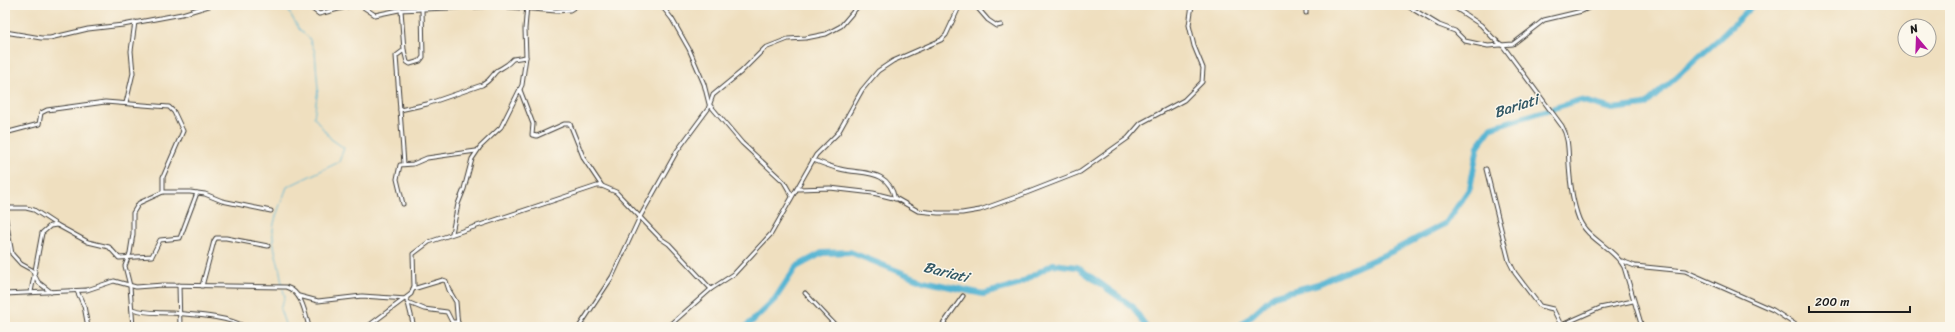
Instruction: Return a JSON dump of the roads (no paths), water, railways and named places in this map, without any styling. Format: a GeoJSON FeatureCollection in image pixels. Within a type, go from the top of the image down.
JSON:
{"type":"FeatureCollection","features":[{"type":"Feature","properties":{"kind":"street"},"geometry":{"type":"LineString","coordinates":[[5,32],[44,38],[88,29],[109,28],[182,14],[212,5]]}},
{"type":"Feature","properties":{"kind":"street"},"geometry":{"type":"LineString","coordinates":[[307,5],[319,14],[354,5]]}},
{"type":"Feature","properties":{"kind":"street"},"geometry":{"type":"LineString","coordinates":[[360,5],[375,15],[401,10],[498,6],[527,7],[556,11],[570,10],[578,5]]}},
{"type":"Feature","properties":{"kind":"street"},"geometry":{"type":"LineString","coordinates":[[661,5],[672,19],[689,48],[704,84],[710,104],[742,143],[784,182],[792,196]]}},
{"type":"Feature","properties":{"kind":"street"},"geometry":{"type":"LineString","coordinates":[[579,327],[612,277],[640,217],[683,140],[710,104],[713,95],[741,72],[765,48],[788,39],[806,38],[826,34],[841,26],[859,5]]}},
{"type":"Feature","properties":{"kind":"street"},"geometry":{"type":"LineString","coordinates":[[668,327],[711,289],[734,274],[763,244],[783,215],[813,160],[841,128],[862,90],[878,71],[893,61],[941,40],[946,35],[960,5]]}},
{"type":"Feature","properties":{"kind":"street"},"geometry":{"type":"LineString","coordinates":[[976,5],[993,24],[997,26],[1001,25]]}},
{"type":"Feature","properties":{"kind":"street"},"geometry":{"type":"LineString","coordinates":[[798,189],[844,189],[873,193],[895,199],[918,211],[938,213],[970,212],[1016,197],[1080,172],[1092,162],[1121,143],[1141,123],[1184,100],[1202,82],[1203,68],[1194,46],[1189,25],[1192,5]]}},
{"type":"Feature","properties":{"kind":"street"},"geometry":{"type":"LineString","coordinates":[[1306,5],[1306,13]]}},
{"type":"Feature","properties":{"kind":"street"},"geometry":{"type":"LineString","coordinates":[[1406,5],[1439,25],[1455,31],[1468,43],[1488,46],[1515,44],[1544,20],[1582,11],[1595,5]]}},
{"type":"Feature","properties":{"kind":"street"},"geometry":{"type":"LineString","coordinates":[[1451,5],[1481,26],[1493,38],[1502,44],[1565,131],[1572,198],[1584,228],[1620,260],[1635,266],[1685,271],[1772,310],[1799,327]]}},
{"type":"Feature","properties":{"kind":"street"},"geometry":{"type":"LineString","coordinates":[[452,234],[458,204],[472,159],[477,151],[498,131],[520,90],[526,57],[525,29],[527,7]]}},
{"type":"Feature","properties":{"kind":"street"},"geometry":{"type":"LineString","coordinates":[[401,10],[404,50],[409,64],[420,61],[423,58],[422,9]]}},
{"type":"Feature","properties":{"kind":"street"},"geometry":{"type":"LineString","coordinates":[[126,103],[133,73],[131,51],[135,22]]}},
{"type":"Feature","properties":{"kind":"street"},"geometry":{"type":"LineString","coordinates":[[404,50],[396,56],[404,164]]}},
{"type":"Feature","properties":{"kind":"street"},"geometry":{"type":"LineString","coordinates":[[400,110],[427,104],[482,85],[489,81],[497,71],[508,66],[514,59],[526,57]]}},
{"type":"Feature","properties":{"kind":"street"},"geometry":{"type":"LineString","coordinates":[[520,90],[533,124],[532,135],[537,136],[564,124],[570,124],[584,159],[602,186],[616,192],[669,244],[711,289]]}},
{"type":"Feature","properties":{"kind":"street"},"geometry":{"type":"LineString","coordinates":[[5,132],[39,124],[41,113],[47,110],[105,102],[168,107],[174,112],[182,130],[163,177],[163,192]]}},
{"type":"Feature","properties":{"kind":"street"},"geometry":{"type":"LineString","coordinates":[[403,204],[397,179],[400,165],[413,164],[427,158],[477,151]]}},
{"type":"Feature","properties":{"kind":"street"},"geometry":{"type":"LineString","coordinates":[[813,160],[839,169],[880,176],[890,184],[895,199]]}},
{"type":"Feature","properties":{"kind":"street"},"geometry":{"type":"LineString","coordinates":[[1486,168],[1509,261],[1515,273],[1540,306],[1553,309],[1561,325]]}},
{"type":"Feature","properties":{"kind":"street"},"geometry":{"type":"LineString","coordinates":[[367,327],[407,300],[413,289],[413,266],[415,252],[429,242],[602,186]]}},
{"type":"Feature","properties":{"kind":"street"},"geometry":{"type":"LineString","coordinates":[[133,327],[130,286],[125,266],[133,234],[132,213],[139,203],[163,192],[183,191],[271,211]]}},
{"type":"Feature","properties":{"kind":"street"},"geometry":{"type":"LineString","coordinates":[[5,208],[26,208],[34,210],[88,242],[107,246],[119,258],[128,258],[152,256],[160,240],[180,238],[197,193]]}},
{"type":"Feature","properties":{"kind":"street"},"geometry":{"type":"LineString","coordinates":[[5,214],[9,227],[10,248],[15,258],[21,264],[30,269],[38,282],[51,292]]}},
{"type":"Feature","properties":{"kind":"street"},"geometry":{"type":"LineString","coordinates":[[31,292],[42,233],[50,226],[57,225]]}},
{"type":"Feature","properties":{"kind":"street"},"geometry":{"type":"LineString","coordinates":[[202,286],[216,238],[226,238],[268,246]]}},
{"type":"Feature","properties":{"kind":"street"},"geometry":{"type":"LineString","coordinates":[[5,246],[10,248]]}},
{"type":"Feature","properties":{"kind":"street"},"geometry":{"type":"LineString","coordinates":[[1620,260],[1626,274],[1633,302],[1642,327]]}},
{"type":"Feature","properties":{"kind":"street"},"geometry":{"type":"LineString","coordinates":[[413,289],[443,280],[446,281],[456,302],[458,327]]}},
{"type":"Feature","properties":{"kind":"street"},"geometry":{"type":"LineString","coordinates":[[5,294],[77,291],[98,288],[114,282],[130,286],[286,286],[299,296],[318,301],[362,296],[407,300],[424,309],[447,312],[452,322],[458,322]]}},
{"type":"Feature","properties":{"kind":"street"},"geometry":{"type":"LineString","coordinates":[[179,285],[180,327]]}},
{"type":"Feature","properties":{"kind":"street"},"geometry":{"type":"LineString","coordinates":[[77,291],[84,306],[88,327]]}},
{"type":"Feature","properties":{"kind":"street"},"geometry":{"type":"LineString","coordinates":[[805,293],[837,327]]}},
{"type":"Feature","properties":{"kind":"street"},"geometry":{"type":"LineString","coordinates":[[299,296],[309,327]]}},
{"type":"Feature","properties":{"kind":"street"},"geometry":{"type":"LineString","coordinates":[[941,327],[963,296]]}},
{"type":"Feature","properties":{"kind":"street"},"geometry":{"type":"LineString","coordinates":[[407,300],[414,327]]}},
{"type":"Feature","properties":{"kind":"street"},"geometry":{"type":"LineString","coordinates":[[1556,327],[1600,308],[1633,302]]}},
{"type":"Feature","properties":{"kind":"street"},"geometry":{"type":"LineString","coordinates":[[132,309],[146,313],[179,314],[227,320],[245,327]]}},
{"type":"Feature","properties":{"kind":"waterway"},"geometry":{"type":"LineString","coordinates":[[282,285],[273,242],[273,229],[277,213],[287,187],[339,162],[344,148],[331,139],[314,117],[318,89],[315,52],[309,38],[299,29],[289,12],[292,5]]}},
{"type":"Feature","properties":{"kind":"waterway","name":"Bariati"},"geometry":{"type":"LineString","coordinates":[[1239,327],[1273,296],[1318,284],[1393,251],[1446,223],[1470,188],[1478,146],[1492,127],[1580,100],[1612,109],[1645,105],[1719,39],[1753,5]]}},
{"type":"Feature","properties":{"kind":"waterway","name":"Bariati"},"geometry":{"type":"LineString","coordinates":[[746,327],[775,299],[796,267],[822,253],[850,252],[923,281],[983,294],[1017,285],[1053,264],[1077,267],[1133,307],[1146,327]]}},
{"type":"Feature","properties":{"kind":"waterway"},"geometry":{"type":"LineString","coordinates":[[283,289],[285,297],[280,309],[286,327]]}}]}
